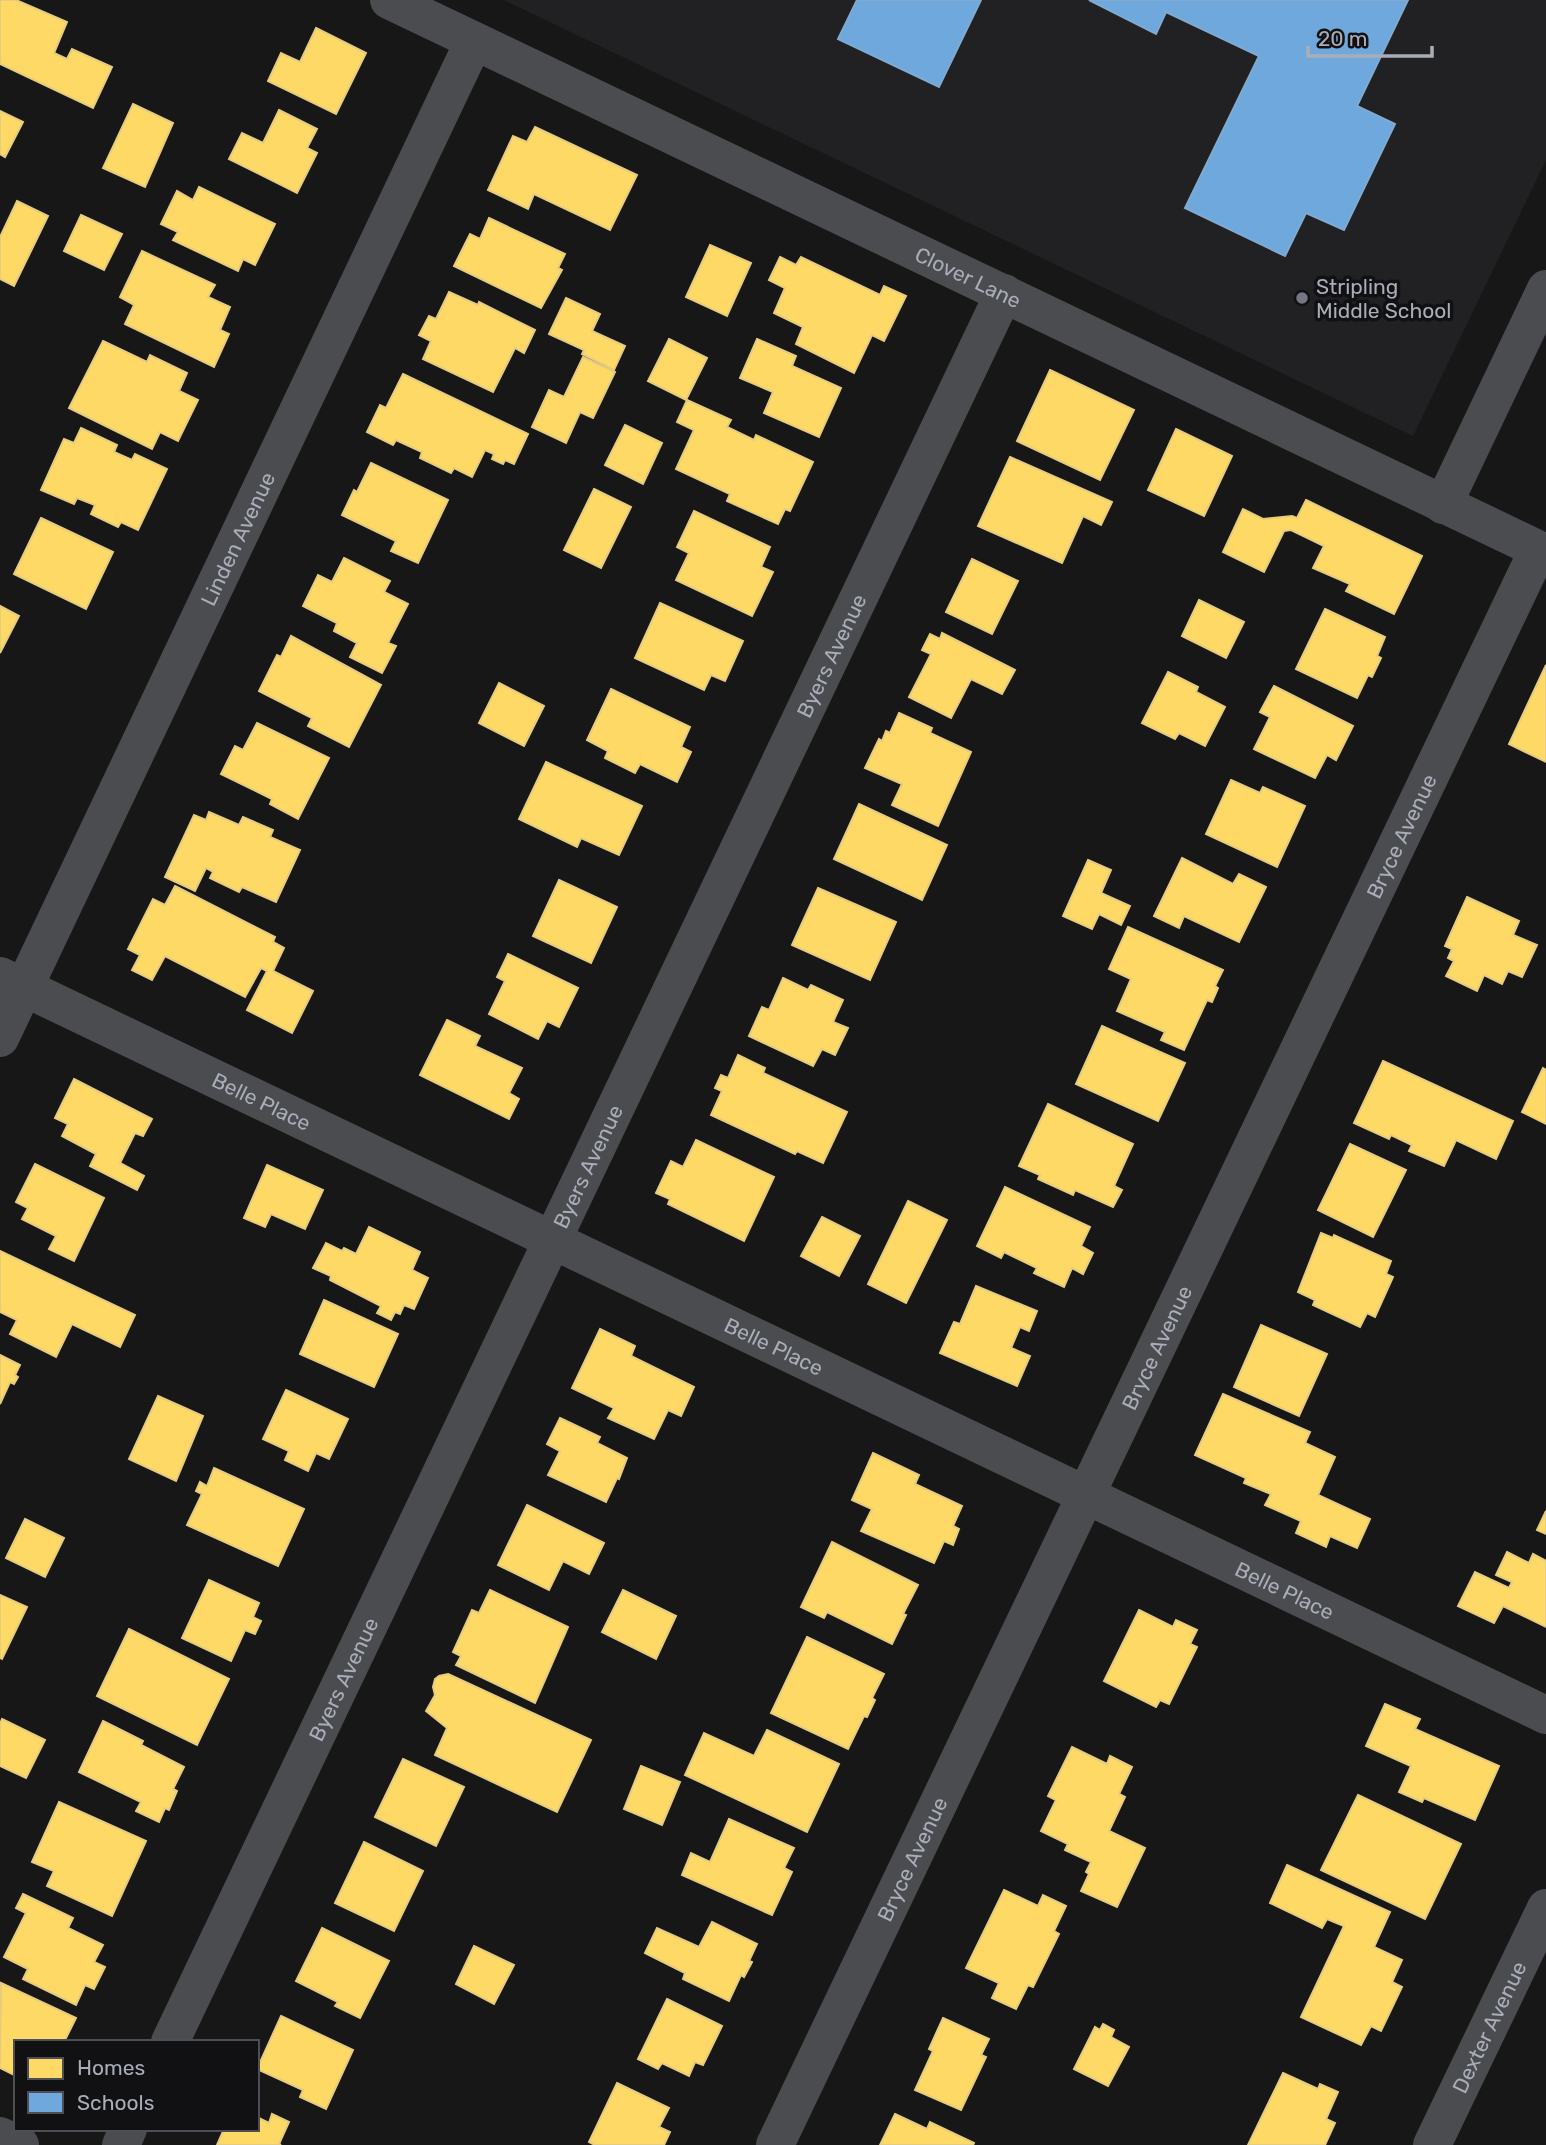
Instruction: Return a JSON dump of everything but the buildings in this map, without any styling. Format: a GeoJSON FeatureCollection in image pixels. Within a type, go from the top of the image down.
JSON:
{"type":"FeatureCollection","features":[{"type":"Feature","properties":{"kind":"street","name":"Clover Lane"},"geometry":{"type":"LineString","coordinates":[[389,0],[1542,552]]}},
{"type":"Feature","properties":{"kind":"street","name":"Linden Avenue"},"geometry":{"type":"LineString","coordinates":[[0,1038],[12,982],[474,41]]}},
{"type":"Feature","properties":{"kind":"street"},"geometry":{"type":"LineString","coordinates":[[1443,505],[1546,289]]}},
{"type":"Feature","properties":{"kind":"street","name":"Byers Avenue"},"geometry":{"type":"LineString","coordinates":[[171,2040],[1004,293]]}},
{"type":"Feature","properties":{"kind":"street","name":"Bryce Avenue"},"geometry":{"type":"LineString","coordinates":[[775,2145],[1542,552]]}},
{"type":"Feature","properties":{"kind":"street","name":"Belle Place"},"geometry":{"type":"LineString","coordinates":[[12,982],[1546,1715]]}},
{"type":"Feature","properties":{"kind":"street","name":"Dexter Avenue"},"geometry":{"type":"LineString","coordinates":[[1432,2145],[1546,1908]]}},
{"type":"Feature","properties":{"kind":"street"},"geometry":{"type":"LineString","coordinates":[[0,2136],[20,2145]]}},
{"type":"Feature","properties":{"kind":"shaded area","name":"Stripling Middle School"},"geometry":{"type":"Polygon","coordinates":[[[504,0],[1546,0],[1546,160],[1413,436],[504,0]]]}},
{"type":"Feature","properties":{"kind":"place","name":"Stripling Middle School"},"geometry":{"type":"Point","coordinates":[1302,298]}}]}
